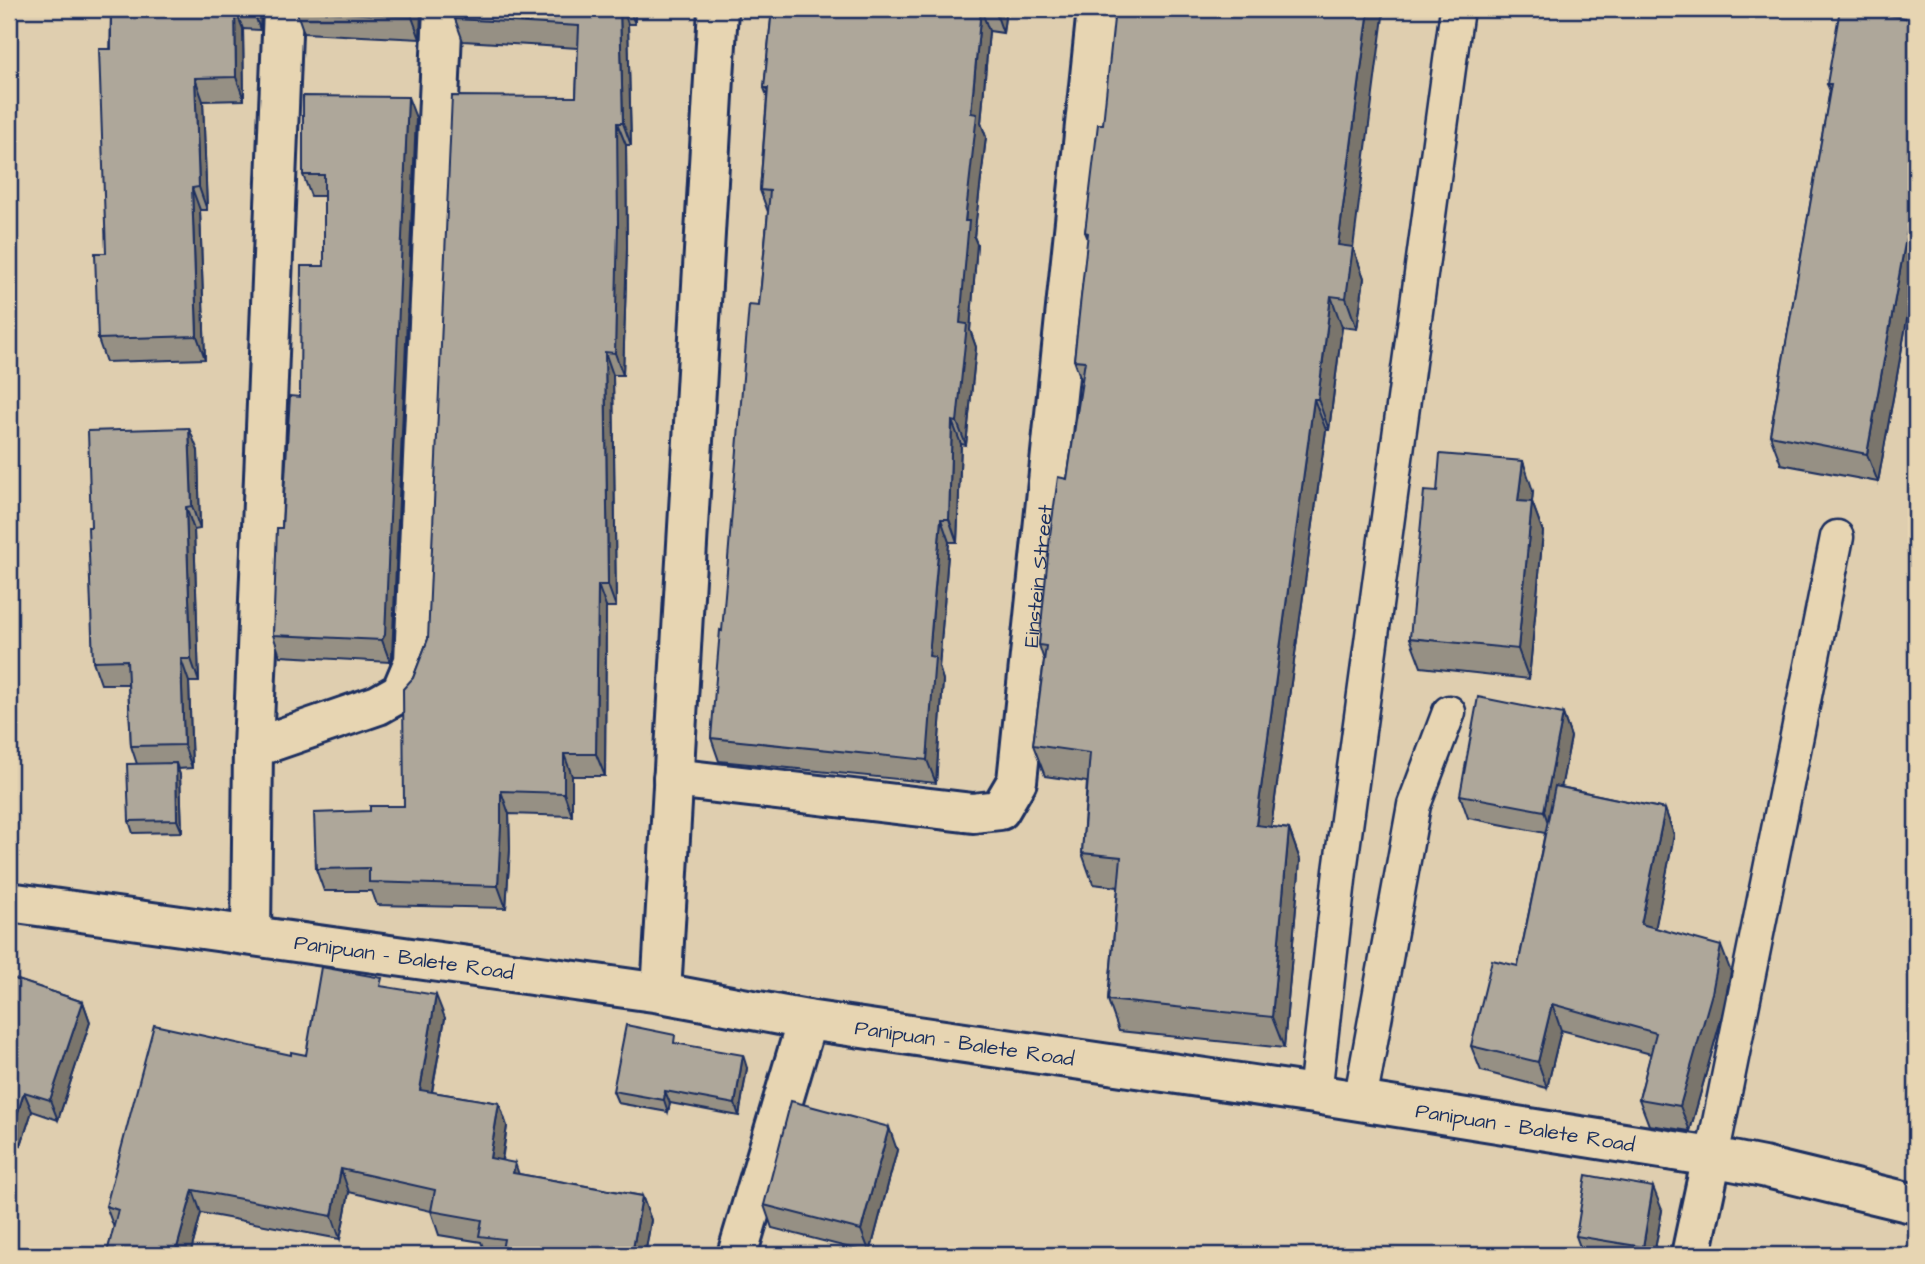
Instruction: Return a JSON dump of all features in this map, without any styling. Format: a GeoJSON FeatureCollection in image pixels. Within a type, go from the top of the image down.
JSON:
{"type":"FeatureCollection","features":[{"type":"Feature","properties":{"kind":"street"},"geometry":{"type":"LineString","coordinates":[[251,935],[253,748],[284,9]]}},
{"type":"Feature","properties":{"kind":"street"},"geometry":{"type":"LineString","coordinates":[[253,748],[378,705],[401,692],[414,661],[443,9]]}},
{"type":"Feature","properties":{"kind":"street"},"geometry":{"type":"LineString","coordinates":[[661,993],[718,9]]}},
{"type":"Feature","properties":{"kind":"street","name":"Einstein Street"},"geometry":{"type":"LineString","coordinates":[[673,778],[973,813],[1000,810],[1017,781],[1097,9]]}},
{"type":"Feature","properties":{"kind":"street","name":"Panipuan - Balete Road"},"geometry":{"type":"LineString","coordinates":[[9,902],[661,993],[807,1020],[1315,1094],[1712,1157],[1916,1204]]}},
{"type":"Feature","properties":{"kind":"street"},"geometry":{"type":"LineString","coordinates":[[737,1255],[807,1020]]}},
{"type":"Feature","properties":{"kind":"street"},"geometry":{"type":"LineString","coordinates":[[1691,1255],[1712,1157]]}},
{"type":"Feature","properties":{"kind":"lane"},"geometry":{"type":"LineString","coordinates":[[1315,1094],[1342,857],[1457,9]]}},
{"type":"Feature","properties":{"kind":"lane"},"geometry":{"type":"LineString","coordinates":[[1712,1157],[1837,537]]}},
{"type":"Feature","properties":{"kind":"lane"},"geometry":{"type":"LineString","coordinates":[[1360,1102],[1414,805],[1449,712]]}},
{"type":"Feature","properties":{"kind":"building"},"geometry":{"type":"Polygon","coordinates":[[[111,9],[235,9],[236,77],[195,78],[199,187],[192,188],[197,336],[98,339],[95,253],[106,253],[99,49],[111,49],[111,9]]]}},
{"type":"Feature","properties":{"kind":"building"},"geometry":{"type":"Polygon","coordinates":[[[412,9],[412,17],[296,10],[412,9]]]}},
{"type":"Feature","properties":{"kind":"building"},"geometry":{"type":"Polygon","coordinates":[[[456,9],[620,9],[623,123],[617,123],[615,353],[605,352],[608,585],[598,585],[596,754],[564,754],[564,793],[501,791],[498,886],[369,882],[369,868],[316,869],[314,813],[370,811],[370,806],[404,806],[403,689],[413,678],[428,639],[452,96],[576,97],[579,26],[455,19],[456,9]]]}},
{"type":"Feature","properties":{"kind":"building"},"geometry":{"type":"Polygon","coordinates":[[[772,9],[981,9],[971,113],[977,114],[965,221],[969,221],[960,323],[967,324],[957,422],[952,421],[949,519],[941,519],[929,656],[935,657],[927,760],[711,738],[749,305],[759,306],[770,191],[760,190],[768,88],[764,88],[772,9]]]}},
{"type":"Feature","properties":{"kind":"building"},"geometry":{"type":"Polygon","coordinates":[[[1115,9],[1369,9],[1338,245],[1353,247],[1346,298],[1331,296],[1318,399],[1314,399],[1256,825],[1289,829],[1272,1017],[1108,1000],[1121,857],[1082,853],[1090,753],[1033,745],[1046,646],[1039,645],[1050,535],[1058,477],[1067,479],[1085,361],[1074,360],[1088,233],[1085,232],[1098,124],[1103,124],[1115,9]]]}},
{"type":"Feature","properties":{"kind":"building"},"geometry":{"type":"Polygon","coordinates":[[[1840,9],[1855,9],[1916,20],[1916,182],[1867,454],[1770,435],[1831,84],[1827,84],[1840,9]]]}},
{"type":"Feature","properties":{"kind":"building"},"geometry":{"type":"Polygon","coordinates":[[[303,96],[408,97],[385,635],[382,640],[273,635],[277,528],[282,528],[290,396],[300,397],[301,266],[324,266],[324,175],[303,175],[303,96]]]}},
{"type":"Feature","properties":{"kind":"building"},"geometry":{"type":"Polygon","coordinates":[[[189,428],[192,506],[186,507],[191,659],[181,659],[184,745],[131,746],[127,660],[93,661],[88,431],[189,428]]]}},
{"type":"Feature","properties":{"kind":"building"},"geometry":{"type":"Polygon","coordinates":[[[1440,454],[1523,461],[1518,501],[1532,502],[1518,649],[1410,638],[1424,491],[1437,492],[1440,454]]]}},
{"type":"Feature","properties":{"kind":"building"},"geometry":{"type":"Polygon","coordinates":[[[1478,697],[1563,714],[1544,811],[1460,795],[1478,697]]]}},
{"type":"Feature","properties":{"kind":"building"},"geometry":{"type":"Polygon","coordinates":[[[176,763],[177,820],[129,821],[127,764],[176,763]]]}},
{"type":"Feature","properties":{"kind":"building"},"geometry":{"type":"Polygon","coordinates":[[[1555,786],[1665,809],[1641,924],[1721,946],[1712,993],[1680,1106],[1639,1099],[1656,1033],[1552,1004],[1538,1062],[1471,1046],[1492,960],[1518,966],[1555,786]]]}},
{"type":"Feature","properties":{"kind":"building"},"geometry":{"type":"Polygon","coordinates":[[[321,967],[382,978],[380,986],[436,995],[420,1090],[499,1103],[490,1158],[515,1163],[513,1173],[642,1196],[632,1255],[501,1255],[504,1239],[479,1236],[482,1220],[431,1211],[435,1190],[341,1169],[332,1216],[193,1190],[175,1255],[107,1253],[118,1210],[106,1206],[154,1025],[291,1055],[291,1052],[306,1055],[321,967]]]}},
{"type":"Feature","properties":{"kind":"building"},"geometry":{"type":"Polygon","coordinates":[[[9,977],[83,1002],[50,1100],[24,1092],[14,1125],[9,1124],[9,977]]]}},
{"type":"Feature","properties":{"kind":"building"},"geometry":{"type":"Polygon","coordinates":[[[626,1025],[675,1035],[674,1043],[743,1055],[735,1104],[665,1091],[664,1100],[613,1091],[626,1025]]]}},
{"type":"Feature","properties":{"kind":"building"},"geometry":{"type":"Polygon","coordinates":[[[791,1101],[889,1127],[861,1230],[764,1205],[791,1101]]]}},
{"type":"Feature","properties":{"kind":"building"},"geometry":{"type":"Polygon","coordinates":[[[1586,1175],[1653,1187],[1643,1247],[1576,1236],[1586,1175]]]}}]}
